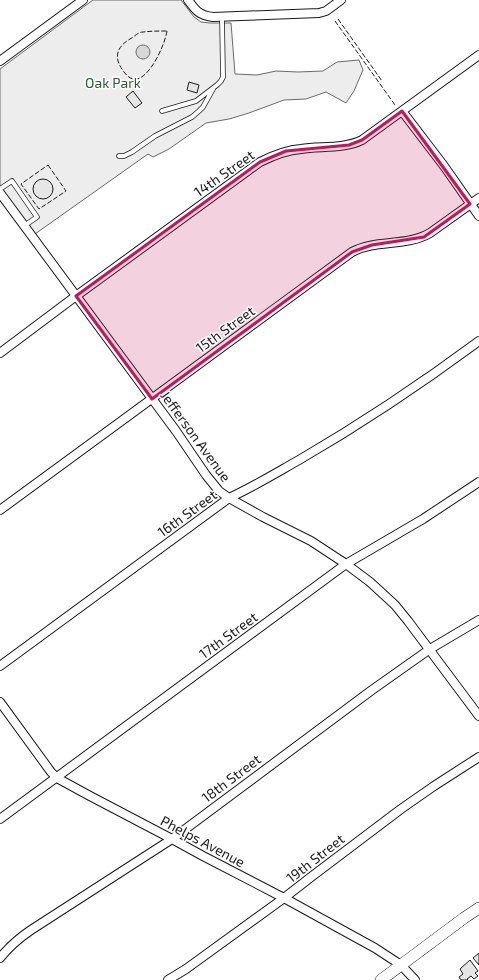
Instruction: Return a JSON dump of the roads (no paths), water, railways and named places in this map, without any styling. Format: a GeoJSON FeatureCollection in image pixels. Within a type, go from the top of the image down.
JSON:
{"type":"FeatureCollection","features":[{"type":"Feature","properties":{"kind":"street"},"geometry":{"type":"LineString","coordinates":[[0,62],[83,0]]}},
{"type":"Feature","properties":{"kind":"street"},"geometry":{"type":"LineString","coordinates":[[188,0],[198,12],[204,16],[213,17],[319,13],[326,11],[341,0]]}},
{"type":"Feature","properties":{"kind":"street","name":"14th Street"},"geometry":{"type":"LineString","coordinates":[[0,353],[260,162],[286,151],[356,143],[479,55]]}},
{"type":"Feature","properties":{"kind":"street"},"geometry":{"type":"LineString","coordinates":[[402,111],[444,166],[479,216]]}},
{"type":"Feature","properties":{"kind":"street","name":"Jefferson Avenue"},"geometry":{"type":"LineString","coordinates":[[0,193],[176,431],[206,476],[219,491],[263,517],[311,541],[370,582],[395,605],[479,716]]}},
{"type":"Feature","properties":{"kind":"street","name":"15th Street"},"geometry":{"type":"LineString","coordinates":[[0,510],[352,252],[372,245],[411,241],[424,237],[479,198]]}},
{"type":"Feature","properties":{"kind":"street","name":"16th Street"},"geometry":{"type":"LineString","coordinates":[[0,666],[229,498],[261,482],[320,448],[376,412],[479,341]]}},
{"type":"Feature","properties":{"kind":"street","name":"17th Street"},"geometry":{"type":"LineString","coordinates":[[0,819],[346,564],[422,519],[479,482]]}},
{"type":"Feature","properties":{"kind":"street","name":"18th Street"},"geometry":{"type":"LineString","coordinates":[[0,958],[20,938],[31,930],[172,839],[366,695],[430,650],[479,620]]}},
{"type":"Feature","properties":{"kind":"street","name":"Phelps Avenue"},"geometry":{"type":"LineString","coordinates":[[0,702],[57,778],[375,948],[401,965],[415,980]]}},
{"type":"Feature","properties":{"kind":"street","name":"19th Street"},"geometry":{"type":"LineString","coordinates":[[168,980],[186,969],[284,898],[401,809],[479,757]]}},
{"type":"Feature","properties":{"kind":"street"},"geometry":{"type":"LineString","coordinates":[[381,980],[479,908]]}},
{"type":"Feature","properties":{"kind":"lane"},"geometry":{"type":"LineString","coordinates":[[162,111],[196,101],[221,81],[223,77],[222,17]]}},
{"type":"Feature","properties":{"kind":"lane"},"geometry":{"type":"LineString","coordinates":[[119,156],[124,156],[132,152],[155,136],[199,111],[203,107],[214,87]]}},
{"type":"Feature","properties":{"kind":"lane"},"geometry":{"type":"LineString","coordinates":[[0,189],[12,180],[37,217],[24,226]]}},
{"type":"Feature","properties":{"kind":"park label","name":"Oak Park"},"geometry":{"type":"Point","coordinates":[113,82]}}]}
